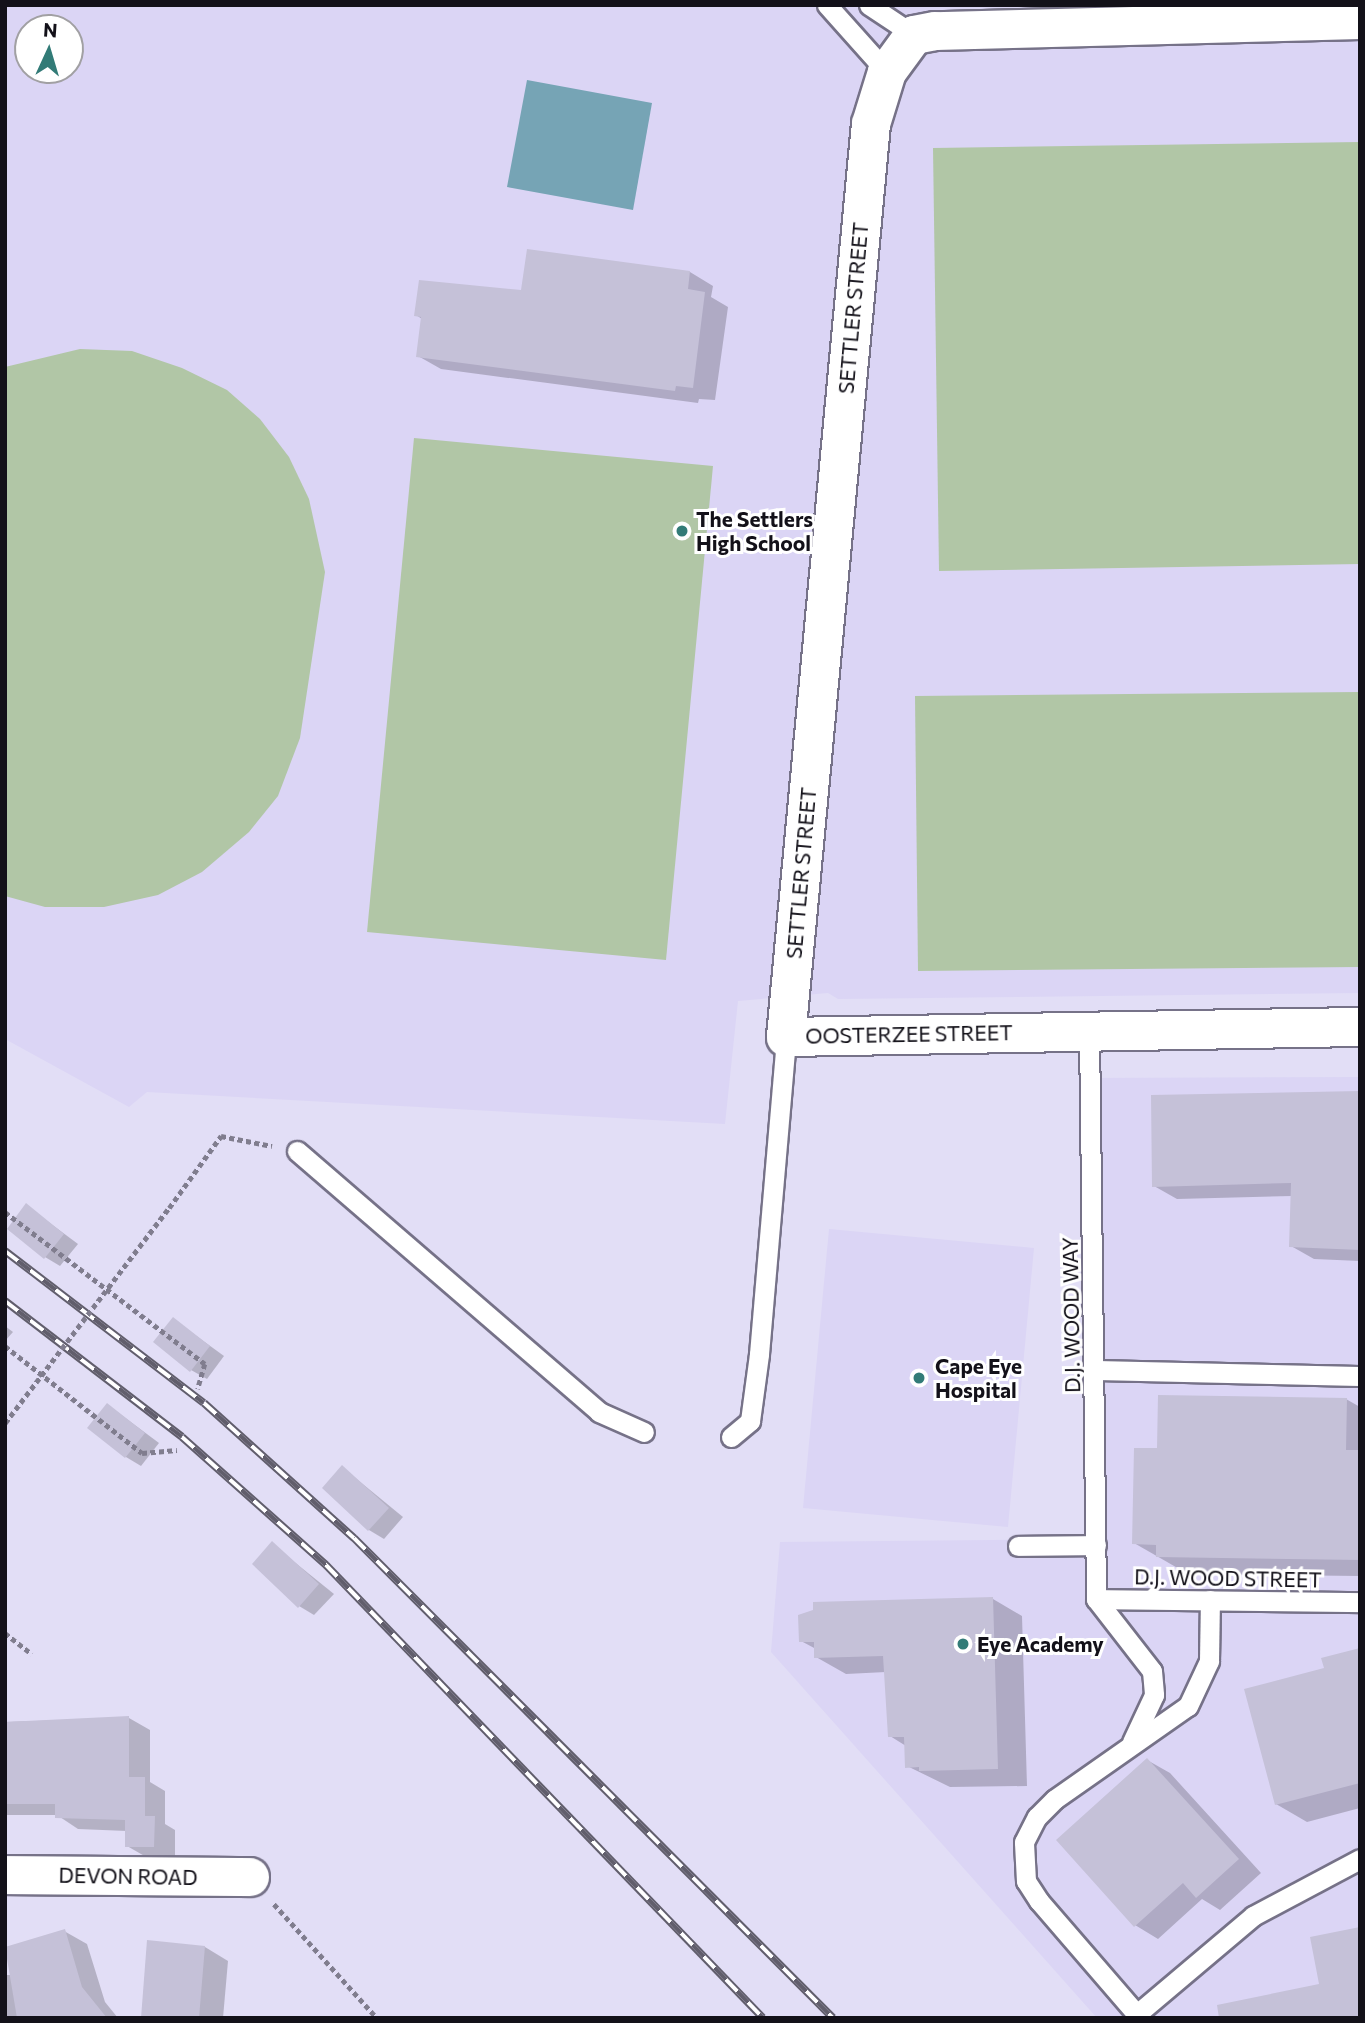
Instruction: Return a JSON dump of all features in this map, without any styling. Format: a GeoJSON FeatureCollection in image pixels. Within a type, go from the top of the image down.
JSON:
{"type":"FeatureCollection","features":[{"type":"Feature","properties":{"kind":"street"},"geometry":{"type":"LineString","coordinates":[[914,35],[980,29],[1360,20]]}},
{"type":"Feature","properties":{"kind":"street","name":"SETTLER STREET"},"geometry":{"type":"LineString","coordinates":[[786,1037],[871,124],[887,72],[914,35]]}},
{"type":"Feature","properties":{"kind":"street","name":"OOSTERZEE STREET"},"geometry":{"type":"LineString","coordinates":[[786,1037],[1360,1027]]}},
{"type":"Feature","properties":{"kind":"street","name":"DEVON ROAD"},"geometry":{"type":"LineString","coordinates":[[5,1875],[250,1877]]}},
{"type":"Feature","properties":{"kind":"lane"},"geometry":{"type":"LineString","coordinates":[[827,5],[887,72]]}},
{"type":"Feature","properties":{"kind":"lane"},"geometry":{"type":"LineString","coordinates":[[869,5],[914,35]]}},
{"type":"Feature","properties":{"kind":"lane","name":"D.J. WOOD WAY"},"geometry":{"type":"LineString","coordinates":[[1088,1031],[1095,1370],[1096,1599]]}},
{"type":"Feature","properties":{"kind":"lane","name":"OOSTERZEE STREET"},"geometry":{"type":"LineString","coordinates":[[731,1437],[750,1421],[759,1354],[786,1037]]}},
{"type":"Feature","properties":{"kind":"lane"},"geometry":{"type":"LineString","coordinates":[[297,1151],[599,1412],[644,1432]]}},
{"type":"Feature","properties":{"kind":"lane"},"geometry":{"type":"LineString","coordinates":[[1095,1370],[1360,1376]]}},
{"type":"Feature","properties":{"kind":"lane"},"geometry":{"type":"LineString","coordinates":[[1018,1546],[1096,1545]]}},
{"type":"Feature","properties":{"kind":"lane"},"geometry":{"type":"LineString","coordinates":[[1096,1599],[1152,1671],[1154,1695],[1132,1742]]}},
{"type":"Feature","properties":{"kind":"lane","name":"D.J. WOOD STREET"},"geometry":{"type":"LineString","coordinates":[[1096,1599],[1360,1602]]}},
{"type":"Feature","properties":{"kind":"lane"},"geometry":{"type":"LineString","coordinates":[[1210,1600],[1209,1661],[1197,1693],[1177,1717],[1132,1742],[1037,1818],[1024,1842],[1022,1860],[1026,1881],[1039,1901],[1138,2016],[1253,1916],[1360,1859]]}},
{"type":"Feature","properties":{"kind":"path"},"geometry":{"type":"LineString","coordinates":[[5,1423],[169,1208],[220,1136],[297,1151]]}},
{"type":"Feature","properties":{"kind":"path"},"geometry":{"type":"LineString","coordinates":[[5,1212],[205,1364],[198,1389]]}},
{"type":"Feature","properties":{"kind":"path"},"geometry":{"type":"LineString","coordinates":[[5,1346],[142,1453],[177,1450]]}},
{"type":"Feature","properties":{"kind":"path"},"geometry":{"type":"LineString","coordinates":[[5,1633],[32,1654]]}},
{"type":"Feature","properties":{"kind":"path"},"geometry":{"type":"LineString","coordinates":[[250,1877],[377,2018]]}},
{"type":"Feature","properties":{"kind":"shaded area","name":"The Settlers High School"},"geometry":{"type":"Polygon","coordinates":[[[5,5],[1360,5],[1360,993],[838,999],[828,993],[738,1001],[725,1124],[147,1092],[129,1107],[5,1039],[5,5]]]}},
{"type":"Feature","properties":{"kind":"shaded area"},"geometry":{"type":"Polygon","coordinates":[[[1360,1077],[1360,2018],[1097,2018],[771,1652],[780,1542],[1090,1539],[1086,1078],[1360,1077]]]}},
{"type":"Feature","properties":{"kind":"shaded area","name":"Cape Eye Hospital"},"geometry":{"type":"Polygon","coordinates":[[[829,1229],[1034,1248],[1008,1527],[803,1508],[829,1229]]]}},
{"type":"Feature","properties":{"kind":"green space"},"geometry":{"type":"Polygon","coordinates":[[[1360,142],[1360,564],[939,571],[933,148],[1360,142]]]}},
{"type":"Feature","properties":{"kind":"green space"},"geometry":{"type":"Polygon","coordinates":[[[80,349],[132,351],[182,368],[227,390],[260,419],[289,457],[309,499],[325,572],[300,738],[278,796],[249,832],[202,872],[158,895],[104,907],[45,907],[5,896],[5,367],[80,349]]]}},
{"type":"Feature","properties":{"kind":"green space"},"geometry":{"type":"Polygon","coordinates":[[[414,438],[713,466],[666,960],[367,932],[414,438]]]}},
{"type":"Feature","properties":{"kind":"green space"},"geometry":{"type":"Polygon","coordinates":[[[1360,692],[1360,967],[918,971],[915,696],[1360,692]]]}},
{"type":"Feature","properties":{"kind":"water"},"geometry":{"type":"Polygon","coordinates":[[[527,80],[652,103],[633,210],[507,187],[527,80]]]}},
{"type":"Feature","properties":{"kind":"building"},"geometry":{"type":"Polygon","coordinates":[[[527,249],[690,271],[688,289],[705,292],[693,388],[676,386],[675,391],[416,357],[421,317],[414,316],[419,280],[521,290],[527,249]]]}},
{"type":"Feature","properties":{"kind":"building"},"geometry":{"type":"Polygon","coordinates":[[[1360,1091],[1360,1250],[1289,1247],[1291,1183],[1152,1187],[1151,1095],[1360,1091]]]}},
{"type":"Feature","properties":{"kind":"building"},"geometry":{"type":"Polygon","coordinates":[[[26,1203],[64,1234],[44,1259],[7,1229],[26,1203]]]}},
{"type":"Feature","properties":{"kind":"building"},"geometry":{"type":"Polygon","coordinates":[[[173,1317],[210,1346],[190,1372],[153,1342],[173,1317]]]}},
{"type":"Feature","properties":{"kind":"building"},"geometry":{"type":"Polygon","coordinates":[[[1158,1395],[1347,1398],[1346,1450],[1360,1450],[1360,1560],[1156,1557],[1156,1545],[1132,1544],[1134,1448],[1157,1448],[1158,1395]]]}},
{"type":"Feature","properties":{"kind":"building"},"geometry":{"type":"Polygon","coordinates":[[[107,1403],[145,1433],[125,1458],[87,1428],[107,1403]]]}},
{"type":"Feature","properties":{"kind":"building"},"geometry":{"type":"Polygon","coordinates":[[[342,1465],[389,1508],[368,1531],[322,1488],[342,1465]]]}},
{"type":"Feature","properties":{"kind":"building"},"geometry":{"type":"Polygon","coordinates":[[[272,1541],[319,1584],[298,1608],[252,1564],[272,1541]]]}},
{"type":"Feature","properties":{"kind":"building"},"geometry":{"type":"Polygon","coordinates":[[[993,1597],[998,1769],[919,1771],[919,1767],[905,1768],[904,1737],[888,1737],[883,1656],[814,1658],[814,1642],[799,1642],[798,1615],[813,1610],[813,1602],[993,1597]]]}},
{"type":"Feature","properties":{"kind":"building"},"geometry":{"type":"Polygon","coordinates":[[[1360,1648],[1360,1783],[1275,1805],[1244,1689],[1324,1668],[1321,1658],[1360,1648]]]}},
{"type":"Feature","properties":{"kind":"building"},"geometry":{"type":"Polygon","coordinates":[[[129,1716],[129,1777],[145,1777],[145,1816],[155,1816],[154,1847],[125,1847],[125,1820],[55,1818],[55,1804],[5,1804],[5,1722],[129,1716]]]}},
{"type":"Feature","properties":{"kind":"building"},"geometry":{"type":"Polygon","coordinates":[[[1147,1758],[1239,1859],[1196,1898],[1183,1883],[1134,1927],[1056,1840],[1147,1758]]]}},
{"type":"Feature","properties":{"kind":"building"},"geometry":{"type":"Polygon","coordinates":[[[1360,1927],[1360,2018],[1219,2018],[1217,2005],[1319,1984],[1310,1937],[1360,1927]]]}},
{"type":"Feature","properties":{"kind":"building"},"geometry":{"type":"Polygon","coordinates":[[[65,1929],[82,1987],[107,2018],[17,2018],[5,1947],[65,1929]]]}},
{"type":"Feature","properties":{"kind":"building"},"geometry":{"type":"Polygon","coordinates":[[[147,1940],[205,1946],[199,2018],[141,2018],[147,1940]]]}},
{"type":"Feature","properties":{"kind":"railway"},"geometry":{"type":"LineString","coordinates":[[5,1251],[204,1403],[354,1538],[833,2018]]}},
{"type":"Feature","properties":{"kind":"railway"},"geometry":{"type":"LineString","coordinates":[[5,1301],[182,1437],[326,1565],[763,2018]]}},
{"type":"Feature","properties":{"kind":"place","name":"The Settlers High School"},"geometry":{"type":"Point","coordinates":[682,531]}},
{"type":"Feature","properties":{"kind":"place","name":"Cape Eye Hospital"},"geometry":{"type":"Point","coordinates":[919,1378]}},
{"type":"Feature","properties":{"kind":"place","name":"Eye Academy"},"geometry":{"type":"Point","coordinates":[963,1644]}}]}
